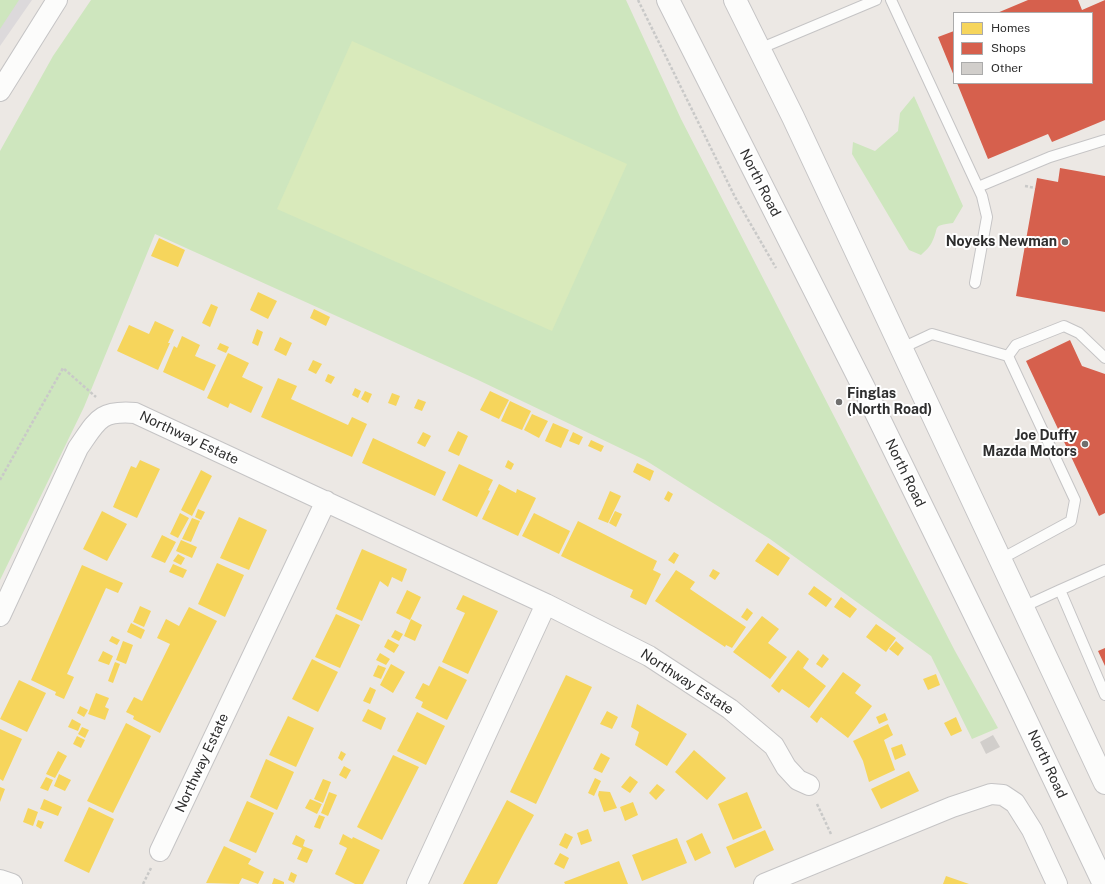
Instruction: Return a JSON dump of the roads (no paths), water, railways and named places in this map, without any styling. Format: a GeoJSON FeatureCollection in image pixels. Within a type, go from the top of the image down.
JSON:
{"type":"FeatureCollection","features":[{"type":"Feature","properties":{"kind":"main road","name":"North Road"},"geometry":{"type":"LineString","coordinates":[[668,0],[864,388],[1018,702],[1104,884]]}},
{"type":"Feature","properties":{"kind":"main road"},"geometry":{"type":"LineString","coordinates":[[735,0],[1102,770]]}},
{"type":"Feature","properties":{"kind":"street"},"geometry":{"type":"LineString","coordinates":[[0,91],[57,0]]}},
{"type":"Feature","properties":{"kind":"street","name":"Northway Estate"},"geometry":{"type":"LineString","coordinates":[[0,616],[78,448],[94,425],[106,414],[135,413],[546,604],[649,656],[730,709],[774,746],[786,767],[798,780],[809,785]]}},
{"type":"Feature","properties":{"kind":"street","name":"Northway Estate"},"geometry":{"type":"LineString","coordinates":[[160,851],[326,501]]}},
{"type":"Feature","properties":{"kind":"street"},"geometry":{"type":"LineString","coordinates":[[417,884],[546,604]]}},
{"type":"Feature","properties":{"kind":"street"},"geometry":{"type":"LineString","coordinates":[[764,884],[952,807],[991,794],[1003,794],[1015,803],[1032,830],[1058,884]]}},
{"type":"Feature","properties":{"kind":"street"},"geometry":{"type":"LineString","coordinates":[[0,880],[12,884]]}},
{"type":"Feature","properties":{"kind":"lane"},"geometry":{"type":"LineString","coordinates":[[759,49],[876,0]]}},
{"type":"Feature","properties":{"kind":"lane"},"geometry":{"type":"LineString","coordinates":[[891,0],[978,187],[987,217],[975,284]]}},
{"type":"Feature","properties":{"kind":"lane"},"geometry":{"type":"LineString","coordinates":[[978,187],[1050,157],[1105,140]]}},
{"type":"Feature","properties":{"kind":"lane"},"geometry":{"type":"LineString","coordinates":[[1008,356],[1016,345],[1064,326],[1079,333],[1105,358]]}},
{"type":"Feature","properties":{"kind":"lane"},"geometry":{"type":"LineString","coordinates":[[902,348],[932,334],[1008,356],[1075,500],[1071,521],[1001,559]]}},
{"type":"Feature","properties":{"kind":"lane"},"geometry":{"type":"LineString","coordinates":[[1023,607],[1105,570]]}},
{"type":"Feature","properties":{"kind":"lane"},"geometry":{"type":"LineString","coordinates":[[1060,590],[1105,695]]}},
{"type":"Feature","properties":{"kind":"place","name":"Noyeks Newman"},"geometry":{"type":"Point","coordinates":[1065,242]}},
{"type":"Feature","properties":{"kind":"place","name":"Finglas (North Road)"},"geometry":{"type":"Point","coordinates":[839,402]}},
{"type":"Feature","properties":{"kind":"place","name":"Joe Duffy Mazda Motors"},"geometry":{"type":"Point","coordinates":[1085,444]}}]}
